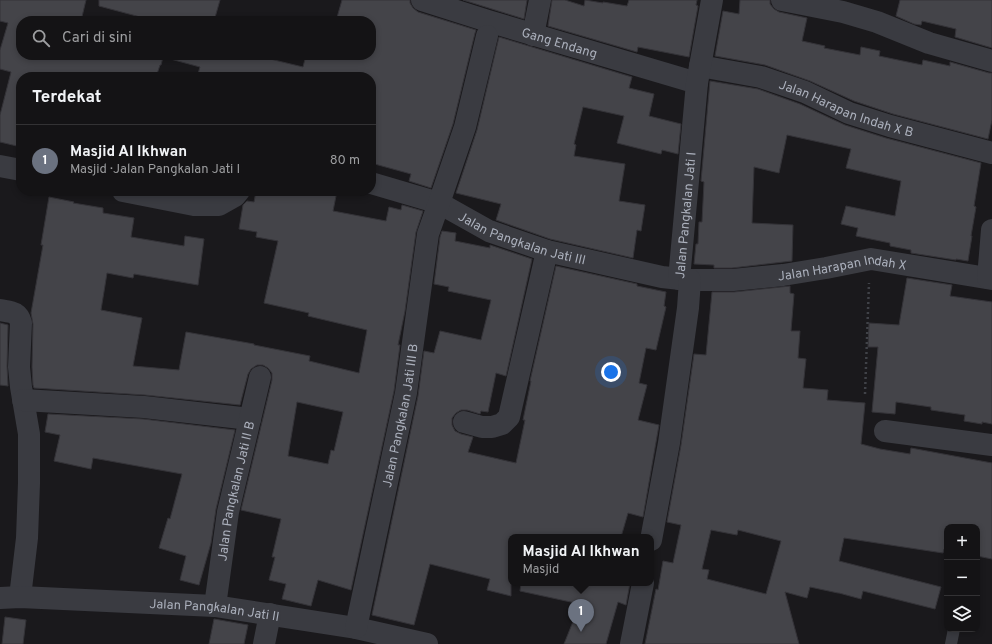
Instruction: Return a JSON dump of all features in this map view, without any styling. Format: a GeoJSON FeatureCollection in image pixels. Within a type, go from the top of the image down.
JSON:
{"type":"FeatureCollection","features":[{"type":"Feature","properties":{"kind":"street","name":"Gang Endang"},"geometry":{"type":"LineString","coordinates":[[422,0],[533,35],[699,75]]}},
{"type":"Feature","properties":{"kind":"street"},"geometry":{"type":"LineString","coordinates":[[533,35],[540,0]]}},
{"type":"Feature","properties":{"kind":"street","name":"Jalan Pangkalan Jati I"},"geometry":{"type":"LineString","coordinates":[[652,534],[669,443],[688,308],[685,280],[699,75],[712,0]]}},
{"type":"Feature","properties":{"kind":"street"},"geometry":{"type":"LineString","coordinates":[[782,0],[843,6],[877,22],[929,43],[992,61]]}},
{"type":"Feature","properties":{"kind":"street","name":"Jalan Pangkalan Jati III B"},"geometry":{"type":"LineString","coordinates":[[356,628],[406,393],[428,234],[440,204],[465,126],[487,36]]}},
{"type":"Feature","properties":{"kind":"street","name":"Jalan Harapan Indah X B"},"geometry":{"type":"LineString","coordinates":[[699,75],[761,77],[805,92],[849,113],[890,126],[992,153]]}},
{"type":"Feature","properties":{"kind":"street"},"geometry":{"type":"LineString","coordinates":[[0,166],[16,169]]}},
{"type":"Feature","properties":{"kind":"street","name":"Jalan Pangkalan Jati III"},"geometry":{"type":"LineString","coordinates":[[376,185],[440,204],[489,231],[547,250],[662,277],[685,280]]}},
{"type":"Feature","properties":{"kind":"street"},"geometry":{"type":"LineString","coordinates":[[148,196],[194,205],[219,205],[235,196]]}},
{"type":"Feature","properties":{"kind":"street"},"geometry":{"type":"LineString","coordinates":[[990,279],[992,230]]}},
{"type":"Feature","properties":{"kind":"street"},"geometry":{"type":"LineString","coordinates":[[464,422],[482,427],[492,427],[502,424],[509,417],[547,250]]}},
{"type":"Feature","properties":{"kind":"street","name":"Jalan Harapan Indah X"},"geometry":{"type":"LineString","coordinates":[[685,280],[733,280],[783,275],[871,259],[990,279]]}},
{"type":"Feature","properties":{"kind":"street"},"geometry":{"type":"LineString","coordinates":[[0,310],[16,314],[21,323],[19,367],[29,434],[29,483],[26,538],[10,597]]}},
{"type":"Feature","properties":{"kind":"street","name":"Jalan Pangkalan Jati II B"},"geometry":{"type":"LineString","coordinates":[[215,606],[228,512],[260,377]]}},
{"type":"Feature","properties":{"kind":"street"},"geometry":{"type":"LineString","coordinates":[[23,400],[144,407],[250,419]]}},
{"type":"Feature","properties":{"kind":"street"},"geometry":{"type":"LineString","coordinates":[[885,431],[992,445]]}},
{"type":"Feature","properties":{"kind":"street"},"geometry":{"type":"LineString","coordinates":[[631,644],[642,586]]}},
{"type":"Feature","properties":{"kind":"street","name":"Jalan Pangkalan Jati II"},"geometry":{"type":"LineString","coordinates":[[10,597],[215,606],[356,628],[427,644]]}},
{"type":"Feature","properties":{"kind":"street"},"geometry":{"type":"LineString","coordinates":[[264,644],[270,614]]}},
{"type":"Feature","properties":{"kind":"lane"},"geometry":{"type":"LineString","coordinates":[[951,644],[953,632]]}},
{"type":"Feature","properties":{"kind":"path"},"geometry":{"type":"LineString","coordinates":[[865,394],[871,259]]}},
{"type":"Feature","properties":{"kind":"building"},"geometry":{"type":"Polygon","coordinates":[[[0,0],[86,0],[82,16],[16,16],[16,60],[162,60],[161,65],[158,72],[16,72],[16,146],[0,142],[0,115],[11,72],[0,69],[0,50],[8,23],[0,21],[0,0]]]}},
{"type":"Feature","properties":{"kind":"building"},"geometry":{"type":"Polygon","coordinates":[[[99,0],[220,0],[215,16],[136,16],[99,6],[99,0]]]}},
{"type":"Feature","properties":{"kind":"building"},"geometry":{"type":"Polygon","coordinates":[[[342,0],[410,0],[413,8],[418,12],[476,30],[453,124],[431,188],[409,181],[411,174],[376,164],[376,72],[198,72],[200,67],[174,60],[274,60],[303,67],[305,60],[376,60],[376,16],[337,16],[342,0]]]}},
{"type":"Feature","properties":{"kind":"building"},"geometry":{"type":"Polygon","coordinates":[[[463,0],[527,0],[524,19],[463,0]]]}},
{"type":"Feature","properties":{"kind":"building"},"geometry":{"type":"Polygon","coordinates":[[[552,0],[565,0],[584,6],[585,0],[627,6],[629,0],[697,0],[696,5],[698,6],[689,57],[638,47],[637,52],[548,26],[552,0]]]}},
{"type":"Feature","properties":{"kind":"building"},"geometry":{"type":"Polygon","coordinates":[[[740,0],[770,0],[770,4],[779,12],[807,18],[802,41],[825,46],[824,48],[860,55],[861,47],[880,51],[879,56],[922,65],[923,60],[950,66],[950,62],[992,73],[992,120],[988,139],[893,114],[854,101],[810,81],[765,65],[715,56],[723,11],[739,14],[740,0]]]}},
{"type":"Feature","properties":{"kind":"building"},"geometry":{"type":"Polygon","coordinates":[[[900,0],[992,0],[992,48],[955,37],[956,29],[922,21],[921,25],[914,24],[896,16],[900,0]]]}},
{"type":"Feature","properties":{"kind":"building"},"geometry":{"type":"Polygon","coordinates":[[[499,37],[632,77],[629,88],[654,94],[649,116],[681,124],[678,154],[662,150],[661,154],[617,143],[624,116],[583,107],[574,144],[576,145],[574,156],[625,164],[619,201],[645,205],[641,231],[637,230],[633,258],[550,239],[496,220],[501,204],[456,193],[477,130],[499,37]]]}},
{"type":"Feature","properties":{"kind":"building"},"geometry":{"type":"Polygon","coordinates":[[[710,81],[758,89],[800,104],[845,125],[886,138],[981,163],[974,206],[976,207],[968,261],[911,253],[911,250],[890,246],[890,243],[856,236],[858,228],[841,224],[846,206],[895,216],[901,181],[846,168],[851,149],[787,135],[779,173],[754,167],[752,223],[793,225],[792,261],[732,268],[714,268],[714,265],[694,264],[696,244],[698,244],[699,222],[702,222],[704,182],[701,181],[710,81]]]}},
{"type":"Feature","properties":{"kind":"building"},"geometry":{"type":"Polygon","coordinates":[[[255,196],[336,196],[333,211],[386,221],[389,207],[401,210],[402,205],[423,211],[416,232],[405,311],[398,345],[400,345],[394,391],[351,590],[318,580],[311,606],[282,599],[286,584],[269,580],[275,557],[272,557],[281,519],[241,510],[272,380],[272,373],[268,368],[263,365],[257,365],[251,369],[248,374],[240,405],[145,395],[34,388],[33,385],[33,324],[31,313],[43,245],[41,245],[49,197],[103,208],[103,213],[134,218],[131,237],[184,246],[185,236],[204,239],[198,285],[134,274],[133,278],[107,273],[101,310],[142,318],[133,366],[179,370],[186,332],[310,356],[309,361],[359,373],[367,330],[308,316],[309,313],[264,303],[278,241],[256,237],[257,232],[239,229],[243,205],[247,201],[254,202],[255,196]],[[297,402],[288,456],[328,464],[331,450],[334,451],[343,412],[297,402]]]}},
{"type":"Feature","properties":{"kind":"building"},"geometry":{"type":"Polygon","coordinates":[[[442,231],[456,233],[455,241],[490,248],[490,245],[532,259],[506,376],[496,373],[488,412],[481,411],[480,414],[467,410],[461,410],[452,418],[452,425],[455,431],[473,437],[468,452],[516,463],[525,420],[523,420],[530,381],[556,266],[666,292],[664,306],[666,307],[656,350],[646,348],[639,383],[647,385],[638,420],[659,425],[643,517],[628,513],[622,534],[508,534],[508,586],[511,586],[511,596],[487,590],[490,579],[430,564],[414,625],[372,615],[418,396],[424,351],[434,353],[440,331],[481,340],[491,300],[448,291],[449,287],[434,284],[442,231]]]}},
{"type":"Feature","properties":{"kind":"building"},"geometry":{"type":"Polygon","coordinates":[[[907,278],[952,285],[950,296],[992,302],[992,424],[964,421],[965,415],[931,410],[931,407],[896,402],[895,414],[872,412],[878,347],[868,347],[869,323],[899,325],[907,278]]]}},
{"type":"Feature","properties":{"kind":"building"},"geometry":{"type":"Polygon","coordinates":[[[790,286],[790,293],[794,294],[791,331],[800,331],[798,358],[806,359],[803,388],[828,390],[827,400],[865,403],[861,444],[910,454],[911,448],[992,463],[992,559],[980,557],[980,524],[944,524],[943,553],[844,538],[839,561],[941,587],[935,609],[863,591],[861,599],[810,587],[807,598],[785,592],[799,644],[645,644],[656,589],[658,590],[663,561],[673,563],[681,525],[667,522],[681,445],[694,354],[706,355],[712,292],[734,292],[790,286]],[[711,530],[702,569],[709,570],[707,579],[766,594],[781,541],[738,530],[737,535],[711,530]]]}},
{"type":"Feature","properties":{"kind":"building"},"geometry":{"type":"Polygon","coordinates":[[[0,323],[8,325],[8,386],[0,385],[0,323]]]}},
{"type":"Feature","properties":{"kind":"building"},"geometry":{"type":"Polygon","coordinates":[[[48,414],[143,419],[235,430],[216,509],[211,543],[199,585],[180,580],[186,556],[159,548],[168,518],[170,519],[182,474],[93,458],[91,469],[54,461],[60,435],[45,432],[48,414]]]}},
{"type":"Feature","properties":{"kind":"building"},"geometry":{"type":"Polygon","coordinates":[[[521,586],[629,586],[626,605],[618,602],[606,644],[564,644],[580,604],[520,591],[521,586]]]}},
{"type":"Feature","properties":{"kind":"building"},"geometry":{"type":"Polygon","coordinates":[[[5,617],[26,620],[23,644],[2,644],[5,617]]]}},
{"type":"Feature","properties":{"kind":"building"},"geometry":{"type":"Polygon","coordinates":[[[214,619],[248,625],[244,644],[209,644],[214,619]]]}},
{"type":"Feature","properties":{"kind":"place","name":"Masjid Al Ikhwan"},"geometry":{"type":"Point","coordinates":[581,632]}}]}
